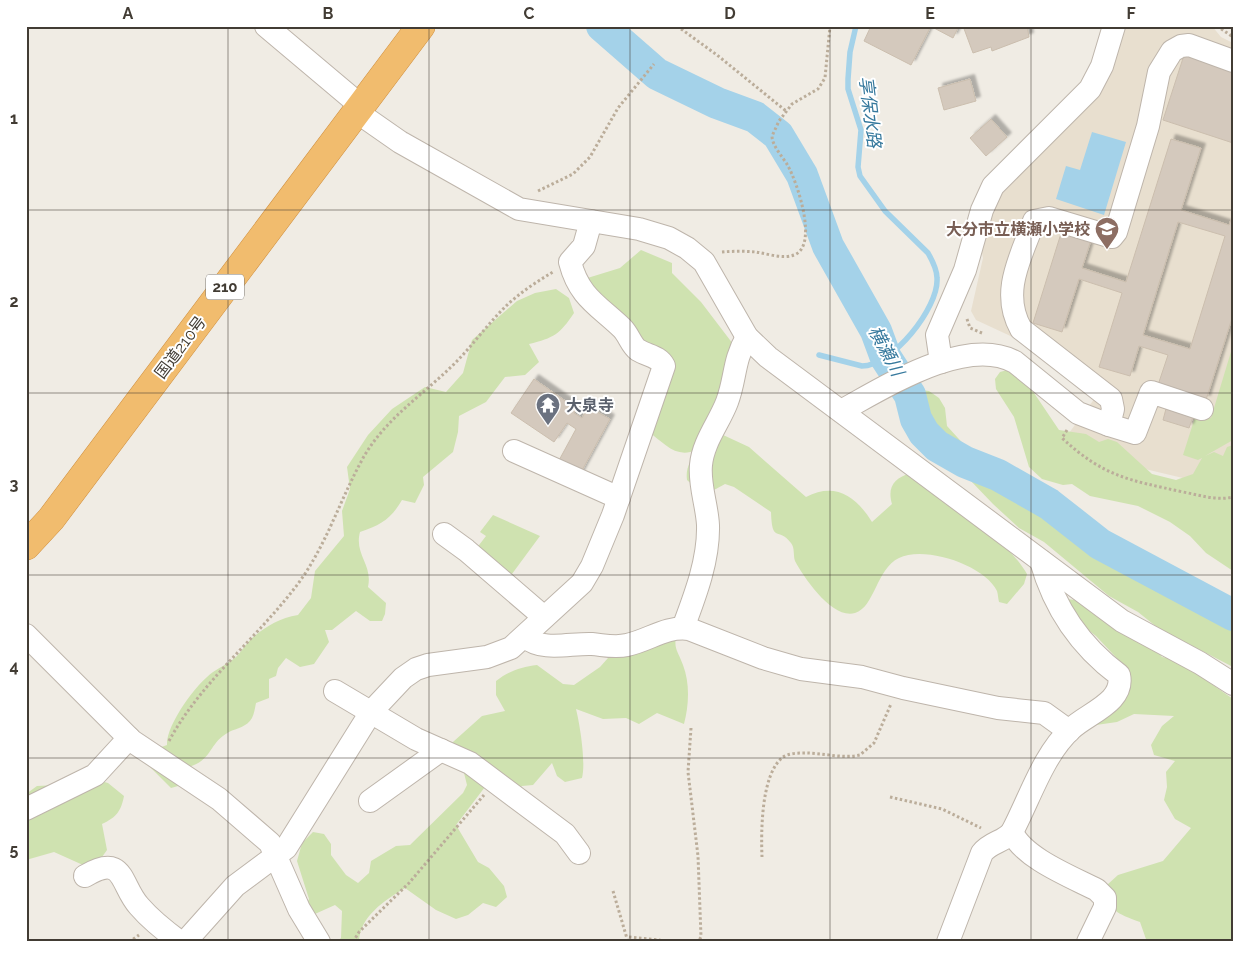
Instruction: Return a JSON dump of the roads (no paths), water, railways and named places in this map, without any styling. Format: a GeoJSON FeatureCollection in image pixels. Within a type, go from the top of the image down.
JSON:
{"type":"FeatureCollection","features":[{"type":"Feature","properties":{"kind":"highway","name":"国道210号"},"geometry":{"type":"LineString","coordinates":[[26,545],[51,519],[421,26]]}},
{"type":"Feature","properties":{"kind":"street"},"geometry":{"type":"LineString","coordinates":[[266,26],[359,109],[400,142],[509,204],[530,212],[639,229],[670,238],[687,248],[704,262],[747,337],[768,357],[1122,621],[1200,663],[1233,684]]}},
{"type":"Feature","properties":{"kind":"street"},"geometry":{"type":"LineString","coordinates":[[941,362],[937,336],[965,270],[982,210],[993,186],[1090,89],[1102,66],[1114,26]]}},
{"type":"Feature","properties":{"kind":"street"},"geometry":{"type":"LineString","coordinates":[[1109,425],[1113,409],[1111,399],[1021,329],[1015,319],[1010,298],[1011,286],[1034,221],[1049,218],[1112,237],[1116,232],[1148,126],[1160,72],[1172,51],[1181,46],[1189,46],[1233,61]]}},
{"type":"Feature","properties":{"kind":"street"},"geometry":{"type":"LineString","coordinates":[[184,942],[235,886],[266,861],[276,856],[290,842],[372,712],[386,694],[416,669],[428,665],[487,657],[512,648],[544,617],[567,599],[588,575],[619,498],[664,366],[656,358],[638,350],[622,328],[596,306],[577,283],[570,262],[584,246],[592,221]]}},
{"type":"Feature","properties":{"kind":"street"},"geometry":{"type":"LineString","coordinates":[[683,628],[696,591],[708,539],[708,522],[701,482],[702,454],[727,402],[735,364],[747,337]]}},
{"type":"Feature","properties":{"kind":"street"},"geometry":{"type":"LineString","coordinates":[[841,411],[941,362],[978,353],[1006,357],[1078,413],[1135,433],[1151,392],[1202,409]]}},
{"type":"Feature","properties":{"kind":"street"},"geometry":{"type":"LineString","coordinates":[[514,451],[619,498]]}},
{"type":"Feature","properties":{"kind":"street"},"geometry":{"type":"LineString","coordinates":[[444,534],[466,550],[544,617]]}},
{"type":"Feature","properties":{"kind":"street"},"geometry":{"type":"LineString","coordinates":[[948,942],[982,853],[988,846],[1007,836],[1049,758],[1069,731],[1114,697],[1121,684],[1119,675],[1099,660],[1066,619],[1052,594],[1041,561]]}},
{"type":"Feature","properties":{"kind":"street"},"geometry":{"type":"LineString","coordinates":[[525,637],[539,644],[619,646],[664,630],[683,628],[784,665],[820,673],[862,677],[898,687],[998,708],[1044,713],[1069,731]]}},
{"type":"Feature","properties":{"kind":"street"},"geometry":{"type":"LineString","coordinates":[[26,636],[129,738],[219,799],[270,843],[299,909],[318,942]]}},
{"type":"Feature","properties":{"kind":"street"},"geometry":{"type":"LineString","coordinates":[[335,691],[416,739],[464,760],[565,834],[579,853]]}},
{"type":"Feature","properties":{"kind":"street"},"geometry":{"type":"LineString","coordinates":[[26,809],[95,775],[129,738]]}},
{"type":"Feature","properties":{"kind":"street"},"geometry":{"type":"LineString","coordinates":[[370,801],[440,750]]}},
{"type":"Feature","properties":{"kind":"street"},"geometry":{"type":"LineString","coordinates":[[1007,836],[1017,841],[1029,852],[1097,890],[1105,898],[1105,907],[1088,942]]}},
{"type":"Feature","properties":{"kind":"street"},"geometry":{"type":"LineString","coordinates":[[85,876],[96,869],[105,867],[117,871],[125,879],[131,895],[138,905],[161,928],[180,942]]}},
{"type":"Feature","properties":{"kind":"water"},"geometry":{"type":"Polygon","coordinates":[[[1092,132],[1126,142],[1104,215],[1056,199],[1066,166],[1080,170],[1092,132]]]}},
{"type":"Feature","properties":{"kind":"waterway","name":"横瀬川"},"geometry":{"type":"LineString","coordinates":[[602,26],[657,74],[717,103],[755,117],[778,135],[802,175],[828,246],[876,331],[886,358],[910,395],[916,419],[924,433],[937,446],[965,462],[998,475],[1049,504],[1100,544],[1233,615]]}},
{"type":"Feature","properties":{"kind":"waterway","name":"享保水路"},"geometry":{"type":"LineString","coordinates":[[819,355],[862,366],[874,363],[887,356],[912,333],[922,319],[936,290],[937,278],[935,268],[928,253],[885,211],[860,176],[858,167],[861,130],[848,89],[850,52],[856,26]]}},
{"type":"Feature","properties":{"kind":"place","name":"大分市立横瀬小学校"},"geometry":{"type":"Point","coordinates":[1107,250]}},
{"type":"Feature","properties":{"kind":"place","name":"大泉寺"},"geometry":{"type":"Point","coordinates":[548,426]}}]}
